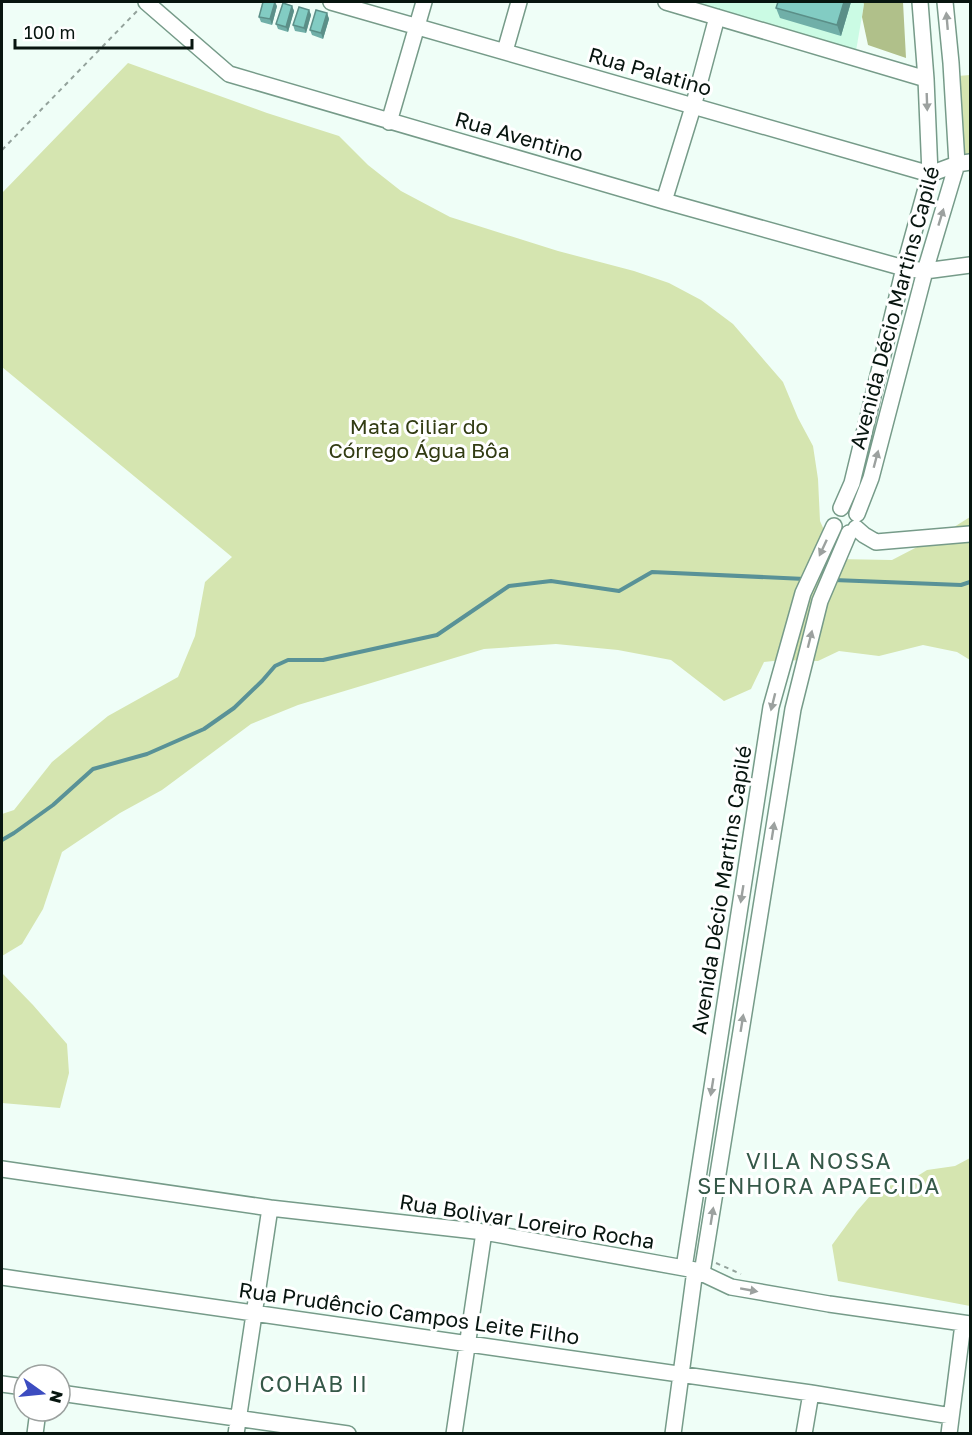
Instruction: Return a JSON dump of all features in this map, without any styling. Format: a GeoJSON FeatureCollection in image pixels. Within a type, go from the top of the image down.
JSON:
{"type":"FeatureCollection","features":[{"type":"Feature","properties":{"kind":"street","name":"Rua Aventino"},"geometry":{"type":"LineString","coordinates":[[147,2],[229,74],[664,201],[904,267],[925,271],[970,265]]}},
{"type":"Feature","properties":{"kind":"street","name":"Rua Palatino"},"geometry":{"type":"LineString","coordinates":[[331,2],[930,174]]}},
{"type":"Feature","properties":{"kind":"street"},"geometry":{"type":"LineString","coordinates":[[389,122],[424,2]]}},
{"type":"Feature","properties":{"kind":"street"},"geometry":{"type":"LineString","coordinates":[[505,51],[519,2]]}},
{"type":"Feature","properties":{"kind":"street"},"geometry":{"type":"LineString","coordinates":[[666,2],[926,79]]}},
{"type":"Feature","properties":{"kind":"street","name":"Avenida Décio Martins Capilé"},"geometry":{"type":"LineString","coordinates":[[694,1270],[771,707],[803,593],[834,526],[832,519],[835,512],[841,508],[852,483],[904,267],[930,174],[920,2]]}},
{"type":"Feature","properties":{"kind":"street","name":"Avenida Décio Martins Capilé"},"geometry":{"type":"LineString","coordinates":[[694,1270],[793,709],[820,601],[854,525],[871,478],[925,271],[964,163],[945,2]]}},
{"type":"Feature","properties":{"kind":"street"},"geometry":{"type":"LineString","coordinates":[[664,201],[717,17]]}},
{"type":"Feature","properties":{"kind":"street"},"geometry":{"type":"LineString","coordinates":[[930,174],[964,163]]}},
{"type":"Feature","properties":{"kind":"street"},"geometry":{"type":"LineString","coordinates":[[841,508],[850,508],[854,525],[864,536],[876,542],[970,534]]}},
{"type":"Feature","properties":{"kind":"street"},"geometry":{"type":"LineString","coordinates":[[834,526],[844,534],[854,525]]}},
{"type":"Feature","properties":{"kind":"street","name":"Rua Bolivar Loreiro Rocha"},"geometry":{"type":"LineString","coordinates":[[2,1169],[270,1208],[484,1232],[694,1270],[731,1287],[967,1324]]}},
{"type":"Feature","properties":{"kind":"street"},"geometry":{"type":"LineString","coordinates":[[236,1434],[270,1208]]}},
{"type":"Feature","properties":{"kind":"street"},"geometry":{"type":"LineString","coordinates":[[454,1434],[484,1232]]}},
{"type":"Feature","properties":{"kind":"street"},"geometry":{"type":"LineString","coordinates":[[673,1434],[694,1270]]}},
{"type":"Feature","properties":{"kind":"street","name":"Rua Prudêncio Campos Leite Filho"},"geometry":{"type":"LineString","coordinates":[[2,1277],[811,1393],[951,1416]]}},
{"type":"Feature","properties":{"kind":"street"},"geometry":{"type":"LineString","coordinates":[[949,1434],[967,1324]]}},
{"type":"Feature","properties":{"kind":"street"},"geometry":{"type":"LineString","coordinates":[[804,1434],[811,1393]]}},
{"type":"Feature","properties":{"kind":"street"},"geometry":{"type":"LineString","coordinates":[[72,1395],[348,1434]]}},
{"type":"Feature","properties":{"kind":"path"},"geometry":{"type":"LineString","coordinates":[[2,150],[147,2]]}},
{"type":"Feature","properties":{"kind":"shaded area"},"geometry":{"type":"Polygon","coordinates":[[[667,2],[863,2],[864,4],[855,57],[667,2]]]}},
{"type":"Feature","properties":{"kind":"shaded area"},"geometry":{"type":"Polygon","coordinates":[[[863,2],[903,2],[906,58],[868,45],[862,17],[863,2]]]}},
{"type":"Feature","properties":{"kind":"green space","name":"Mata Ciliar do Córrego Água Bôa"},"geometry":{"type":"Polygon","coordinates":[[[128,63],[267,113],[339,136],[368,165],[401,191],[450,217],[558,251],[634,271],[669,283],[701,300],[733,324],[783,382],[813,446],[818,479],[820,521],[837,559],[892,560],[970,517],[970,660],[957,652],[923,645],[879,656],[839,651],[818,661],[764,662],[751,689],[724,701],[671,660],[618,650],[556,644],[484,649],[298,705],[251,724],[162,790],[120,813],[62,852],[43,909],[22,944],[2,956],[2,814],[14,810],[52,762],[108,716],[178,677],[195,636],[205,582],[232,557],[2,367],[2,193],[128,63]]]}},
{"type":"Feature","properties":{"kind":"green space"},"geometry":{"type":"Polygon","coordinates":[[[970,75],[970,153],[965,154],[958,76],[970,75]]]}},
{"type":"Feature","properties":{"kind":"green space"},"geometry":{"type":"Polygon","coordinates":[[[2,973],[67,1044],[69,1073],[60,1108],[2,1103],[2,973]]]}},
{"type":"Feature","properties":{"kind":"green space"},"geometry":{"type":"Polygon","coordinates":[[[970,1158],[970,1306],[838,1281],[832,1245],[877,1188],[908,1182],[927,1170],[955,1166],[970,1158]]]}},
{"type":"Feature","properties":{"kind":"building"},"geometry":{"type":"Polygon","coordinates":[[[263,2],[275,2],[270,19],[259,17],[263,2]]]}},
{"type":"Feature","properties":{"kind":"building"},"geometry":{"type":"Polygon","coordinates":[[[778,2],[844,2],[837,25],[776,8],[778,2]]]}},
{"type":"Feature","properties":{"kind":"building"},"geometry":{"type":"Polygon","coordinates":[[[283,3],[292,6],[286,27],[276,24],[283,3]]]}},
{"type":"Feature","properties":{"kind":"building"},"geometry":{"type":"Polygon","coordinates":[[[299,7],[309,10],[304,28],[293,25],[299,7]]]}},
{"type":"Feature","properties":{"kind":"building"},"geometry":{"type":"Polygon","coordinates":[[[316,10],[327,13],[321,33],[310,30],[316,10]]]}},
{"type":"Feature","properties":{"kind":"waterway"},"geometry":{"type":"LineString","coordinates":[[2,840],[53,805],[93,769],[147,754],[204,729],[234,708],[275,666],[288,660],[323,660],[437,635],[509,586],[551,581],[619,591],[652,572],[805,579]]}},
{"type":"Feature","properties":{"kind":"waterway"},"geometry":{"type":"LineString","coordinates":[[834,580],[961,585],[970,582]]}},
{"type":"Feature","properties":{"kind":"district","name":"VILA NOSSA SENHORA APAECIDA"},"geometry":{"type":"Point","coordinates":[819,1174]}},
{"type":"Feature","properties":{"kind":"district","name":"COHAB II"},"geometry":{"type":"Point","coordinates":[314,1384]}}]}
